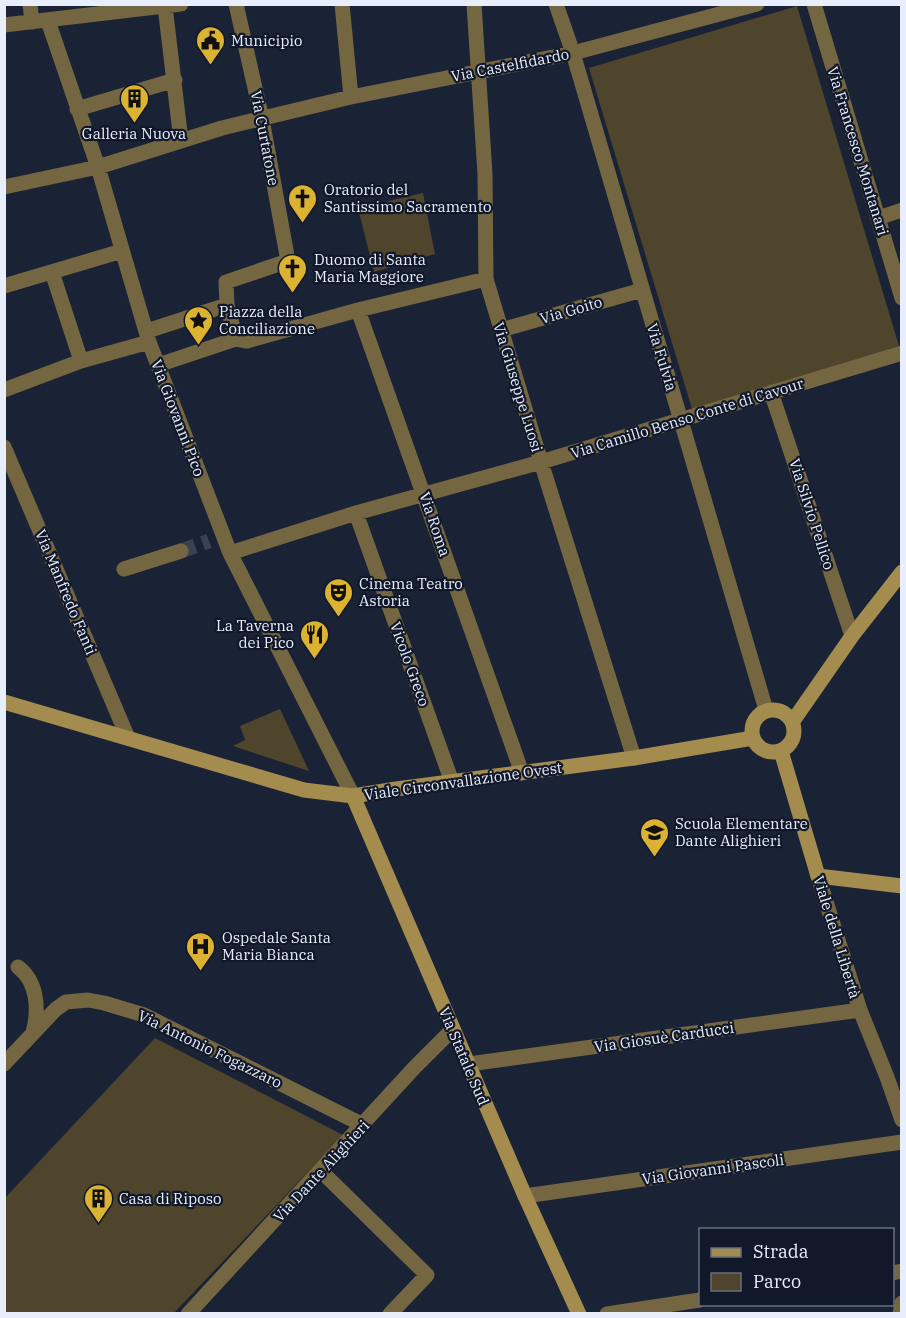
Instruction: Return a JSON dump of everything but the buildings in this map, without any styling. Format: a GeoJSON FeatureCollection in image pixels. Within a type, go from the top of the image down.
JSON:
{"type":"FeatureCollection","features":[{"type":"Feature","properties":{"kind":"main road"},"geometry":{"type":"LineString","coordinates":[[792,721],[852,636],[902,572]]}},
{"type":"Feature","properties":{"kind":"main road","name":"Viale Circonvallazione Ovest"},"geometry":{"type":"LineString","coordinates":[[4,702],[304,790],[353,796],[634,758],[753,738]]}},
{"type":"Feature","properties":{"kind":"main road"},"geometry":{"type":"LineString","coordinates":[[766,710],[781,711],[792,721],[794,735],[789,745],[781,750],[766,751],[753,738],[755,719],[766,710]]}},
{"type":"Feature","properties":{"kind":"main road","name":"Viale della Libertà"},"geometry":{"type":"LineString","coordinates":[[781,750],[818,876]]}},
{"type":"Feature","properties":{"kind":"main road","name":"Via Statale Sud"},"geometry":{"type":"LineString","coordinates":[[353,796],[525,1196],[579,1314]]}},
{"type":"Feature","properties":{"kind":"main road"},"geometry":{"type":"LineString","coordinates":[[818,876],[902,886]]}},
{"type":"Feature","properties":{"kind":"street"},"geometry":{"type":"LineString","coordinates":[[30,4],[32,22]]}},
{"type":"Feature","properties":{"kind":"street"},"geometry":{"type":"LineString","coordinates":[[4,25],[182,4]]}},
{"type":"Feature","properties":{"kind":"street"},"geometry":{"type":"LineString","coordinates":[[342,4],[351,97]]}},
{"type":"Feature","properties":{"kind":"street","name":"Via Giuseppe Luosi"},"geometry":{"type":"LineString","coordinates":[[474,4],[485,174],[486,279],[634,758]]}},
{"type":"Feature","properties":{"kind":"street","name":"Via Fulvia"},"geometry":{"type":"LineString","coordinates":[[555,4],[573,53],[766,710]]}},
{"type":"Feature","properties":{"kind":"street","name":"Via Castelfidardo"},"geometry":{"type":"LineString","coordinates":[[4,187],[98,167],[222,128],[351,97],[573,53],[757,4]]}},
{"type":"Feature","properties":{"kind":"street","name":"Via Francesco Montanari"},"geometry":{"type":"LineString","coordinates":[[814,4],[902,298]]}},
{"type":"Feature","properties":{"kind":"street"},"geometry":{"type":"LineString","coordinates":[[165,6],[181,141]]}},
{"type":"Feature","properties":{"kind":"street","name":"Via Curtatone"},"geometry":{"type":"LineString","coordinates":[[227,305],[226,282],[288,261],[262,119],[237,10]]}},
{"type":"Feature","properties":{"kind":"street","name":"Via Giovanni Pico"},"geometry":{"type":"LineString","coordinates":[[48,21],[98,167],[148,336],[217,540],[230,553],[353,796]]}},
{"type":"Feature","properties":{"kind":"street"},"geometry":{"type":"LineString","coordinates":[[77,109],[175,80]]}},
{"type":"Feature","properties":{"kind":"street"},"geometry":{"type":"LineString","coordinates":[[878,218],[902,210]]}},
{"type":"Feature","properties":{"kind":"street"},"geometry":{"type":"LineString","coordinates":[[4,286],[122,250]]}},
{"type":"Feature","properties":{"kind":"street"},"geometry":{"type":"LineString","coordinates":[[52,272],[81,362]]}},
{"type":"Feature","properties":{"kind":"street"},"geometry":{"type":"LineString","coordinates":[[158,365],[236,339],[247,341],[358,310],[486,279]]}},
{"type":"Feature","properties":{"kind":"street","name":"Via Goito"},"geometry":{"type":"LineString","coordinates":[[501,330],[642,290]]}},
{"type":"Feature","properties":{"kind":"street"},"geometry":{"type":"LineString","coordinates":[[4,390],[227,305],[236,339]]}},
{"type":"Feature","properties":{"kind":"street","name":"Via Roma"},"geometry":{"type":"LineString","coordinates":[[358,310],[522,773]]}},
{"type":"Feature","properties":{"kind":"street","name":"Via Camillo Benso Conte di Cavour"},"geometry":{"type":"LineString","coordinates":[[230,553],[356,513],[541,462],[902,353]]}},
{"type":"Feature","properties":{"kind":"street","name":"Via Silvio Pellico"},"geometry":{"type":"LineString","coordinates":[[771,392],[852,636]]}},
{"type":"Feature","properties":{"kind":"street","name":"Via Manfredo Fanti"},"geometry":{"type":"LineString","coordinates":[[4,447],[128,738]]}},
{"type":"Feature","properties":{"kind":"street","name":"Vicolo Greco"},"geometry":{"type":"LineString","coordinates":[[356,513],[452,782]]}},
{"type":"Feature","properties":{"kind":"street"},"geometry":{"type":"LineString","coordinates":[[123,569],[181,551]]}},
{"type":"Feature","properties":{"kind":"street","name":"Viale della Libertà"},"geometry":{"type":"LineString","coordinates":[[818,876],[860,1010],[902,1120]]}},
{"type":"Feature","properties":{"kind":"street"},"geometry":{"type":"LineString","coordinates":[[18,967],[31,979],[34,989],[36,1013],[33,1034]]}},
{"type":"Feature","properties":{"kind":"street","name":"Via Antonio Fogazzaro"},"geometry":{"type":"LineString","coordinates":[[4,1064],[56,1009],[66,1002],[80,1000],[104,1002],[144,1015],[363,1125]]}},
{"type":"Feature","properties":{"kind":"street","name":"Via Giosuè Carducci"},"geometry":{"type":"LineString","coordinates":[[469,1064],[860,1010]]}},
{"type":"Feature","properties":{"kind":"street","name":"Via Dante Alighieri"},"geometry":{"type":"LineString","coordinates":[[188,1314],[453,1029]]}},
{"type":"Feature","properties":{"kind":"street","name":"Via Giovanni Pascoli"},"geometry":{"type":"LineString","coordinates":[[525,1196],[902,1142]]}},
{"type":"Feature","properties":{"kind":"street"},"geometry":{"type":"LineString","coordinates":[[321,1171],[427,1275],[390,1314]]}},
{"type":"Feature","properties":{"kind":"street"},"geometry":{"type":"LineString","coordinates":[[607,1314],[699,1300]]}},
{"type":"Feature","properties":{"kind":"street"},"geometry":{"type":"LineString","coordinates":[[900,1314],[902,1303]]}},
{"type":"Feature","properties":{"kind":"green space"},"geometry":{"type":"Polygon","coordinates":[[[797,6],[899,346],[692,409],[589,68],[797,6]]]}},
{"type":"Feature","properties":{"kind":"green space"},"geometry":{"type":"Polygon","coordinates":[[[423,193],[435,254],[374,272],[358,208],[423,193]]]}},
{"type":"Feature","properties":{"kind":"green space"},"geometry":{"type":"Polygon","coordinates":[[[280,709],[309,771],[233,746],[245,740],[240,726],[280,709]]]}},
{"type":"Feature","properties":{"kind":"green space"},"geometry":{"type":"Polygon","coordinates":[[[155,1038],[343,1135],[174,1313],[5,1313],[4,1199],[155,1038]]]}},
{"type":"Feature","properties":{"kind":"tunnel"},"geometry":{"type":"LineString","coordinates":[[181,551],[209,541]]}},
{"type":"Feature","properties":{"kind":"place","name":"Municipio"},"geometry":{"type":"Point","coordinates":[210,66]}},
{"type":"Feature","properties":{"kind":"place","name":"Galleria Nuova"},"geometry":{"type":"Point","coordinates":[134,124]}},
{"type":"Feature","properties":{"kind":"place","name":"Oratorio del Santissimo Sacramento"},"geometry":{"type":"Point","coordinates":[303,224]}},
{"type":"Feature","properties":{"kind":"place","name":"Duomo di Santa Maria Maggiore"},"geometry":{"type":"Point","coordinates":[293,294]}},
{"type":"Feature","properties":{"kind":"place","name":"Piazza della Conciliazione"},"geometry":{"type":"Point","coordinates":[198,346]}},
{"type":"Feature","properties":{"kind":"place","name":"Cinema Teatro Astoria"},"geometry":{"type":"Point","coordinates":[338,618]}},
{"type":"Feature","properties":{"kind":"place","name":"La Taverna dei Pico"},"geometry":{"type":"Point","coordinates":[315,660]}},
{"type":"Feature","properties":{"kind":"place","name":"Scuola Elementare Dante Alighieri"},"geometry":{"type":"Point","coordinates":[654,858]}},
{"type":"Feature","properties":{"kind":"place","name":"Ospedale Santa Maria Bianca"},"geometry":{"type":"Point","coordinates":[201,972]}},
{"type":"Feature","properties":{"kind":"place","name":"Casa di Riposo"},"geometry":{"type":"Point","coordinates":[98,1224]}}]}
